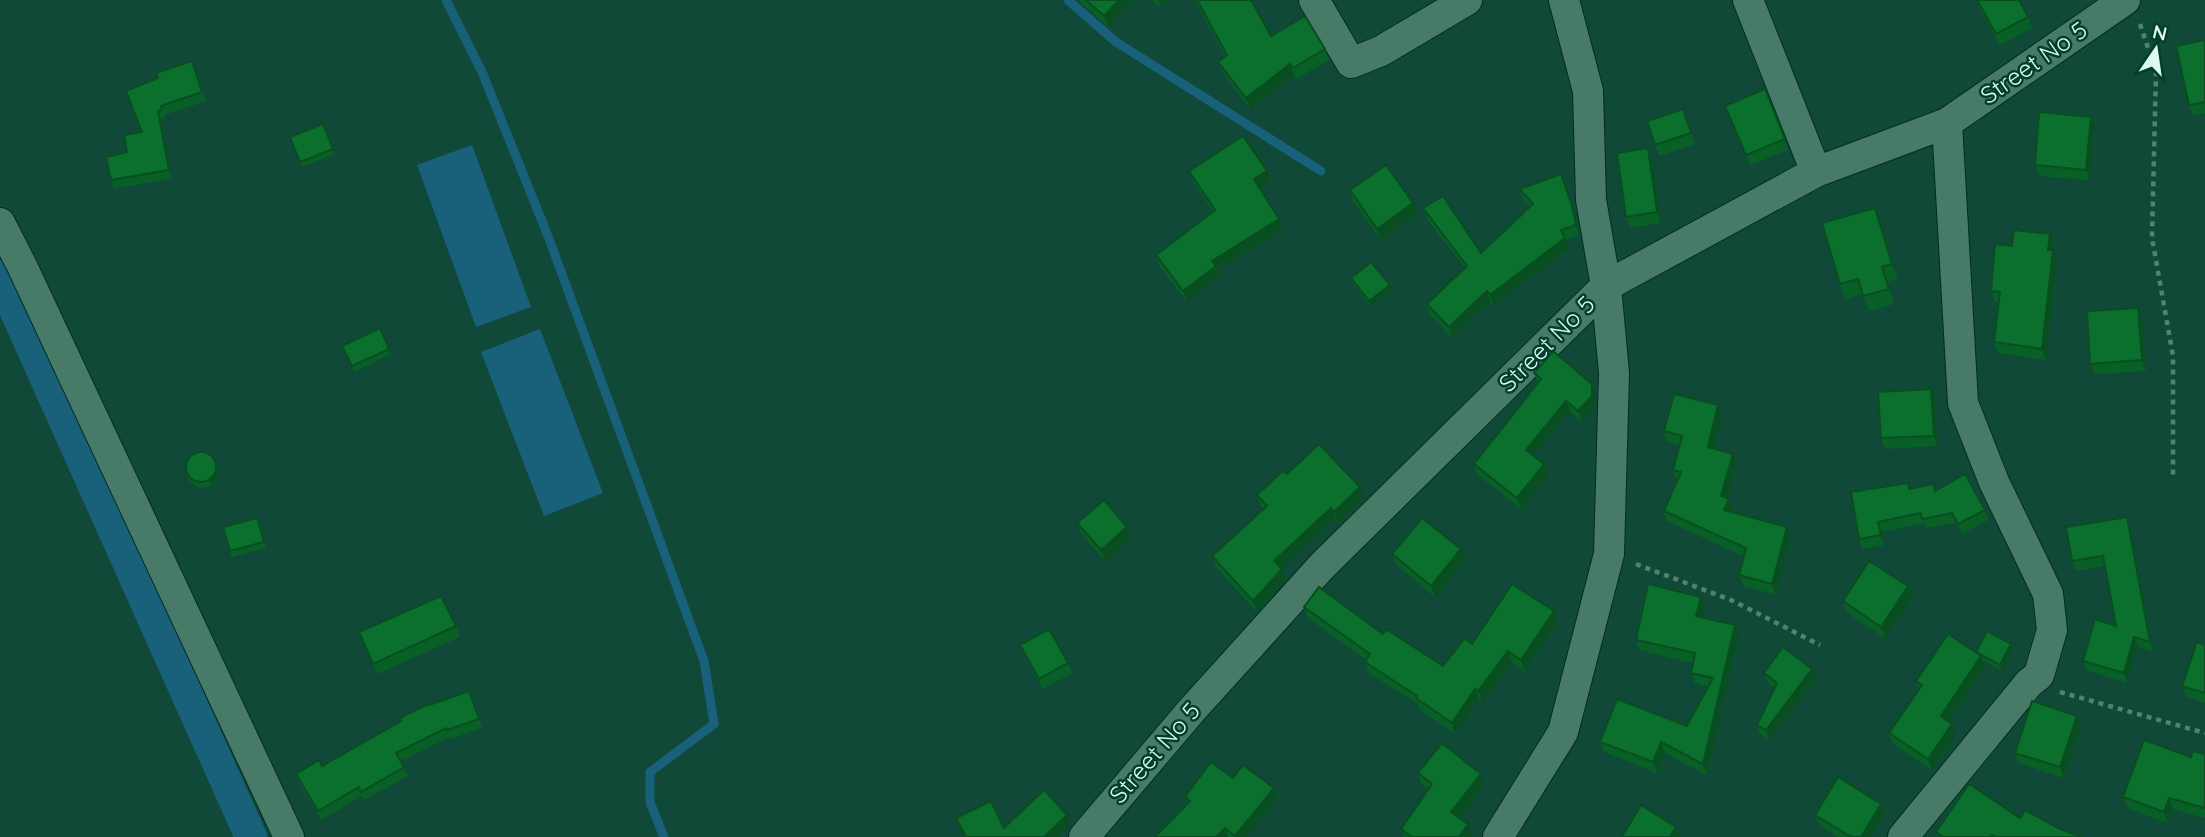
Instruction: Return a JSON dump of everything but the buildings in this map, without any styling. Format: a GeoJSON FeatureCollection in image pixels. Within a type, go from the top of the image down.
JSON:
{"type":"FeatureCollection","features":[{"type":"Feature","properties":{"kind":"street"},"geometry":{"type":"LineString","coordinates":[[1314,0],[1351,63],[1381,51],[1467,0]]}},
{"type":"Feature","properties":{"kind":"street"},"geometry":{"type":"LineString","coordinates":[[1497,837],[1563,732],[1609,554],[1614,373],[1606,286],[1591,200],[1588,91],[1564,0]]}},
{"type":"Feature","properties":{"kind":"street"},"geometry":{"type":"LineString","coordinates":[[1748,0],[1816,172]]}},
{"type":"Feature","properties":{"kind":"street","name":"Street No 5"},"geometry":{"type":"LineString","coordinates":[[1084,837],[1191,710],[1322,566],[1606,286],[1816,172],[1947,123],[2130,6]]}},
{"type":"Feature","properties":{"kind":"street"},"geometry":{"type":"LineString","coordinates":[[1903,837],[2029,683],[2039,675],[2052,629],[2048,594],[1994,482],[1963,403],[1947,123]]}},
{"type":"Feature","properties":{"kind":"street"},"geometry":{"type":"LineString","coordinates":[[0,223],[10,270],[289,837]]}},
{"type":"Feature","properties":{"kind":"path"},"geometry":{"type":"LineString","coordinates":[[2130,6],[2156,72],[2152,237],[2173,356],[2173,479]]}},
{"type":"Feature","properties":{"kind":"path"},"geometry":{"type":"LineString","coordinates":[[1609,554],[1731,600],[1820,645]]}},
{"type":"Feature","properties":{"kind":"path"},"geometry":{"type":"LineString","coordinates":[[2029,683],[2205,733]]}},
{"type":"Feature","properties":{"kind":"water"},"geometry":{"type":"Polygon","coordinates":[[[472,145],[531,307],[476,327],[417,165],[472,145]]]}},
{"type":"Feature","properties":{"kind":"water"},"geometry":{"type":"Polygon","coordinates":[[[540,329],[603,493],[544,516],[481,352],[540,329]]]}},
{"type":"Feature","properties":{"kind":"waterway"},"geometry":{"type":"LineString","coordinates":[[446,0],[482,72],[548,236],[704,661],[714,724],[650,772],[650,802],[664,837]]}},
{"type":"Feature","properties":{"kind":"waterway"},"geometry":{"type":"LineString","coordinates":[[1068,0],[1116,42],[1321,171]]}},
{"type":"Feature","properties":{"kind":"waterway"},"geometry":{"type":"LineString","coordinates":[[0,276],[251,837]]}}]}
